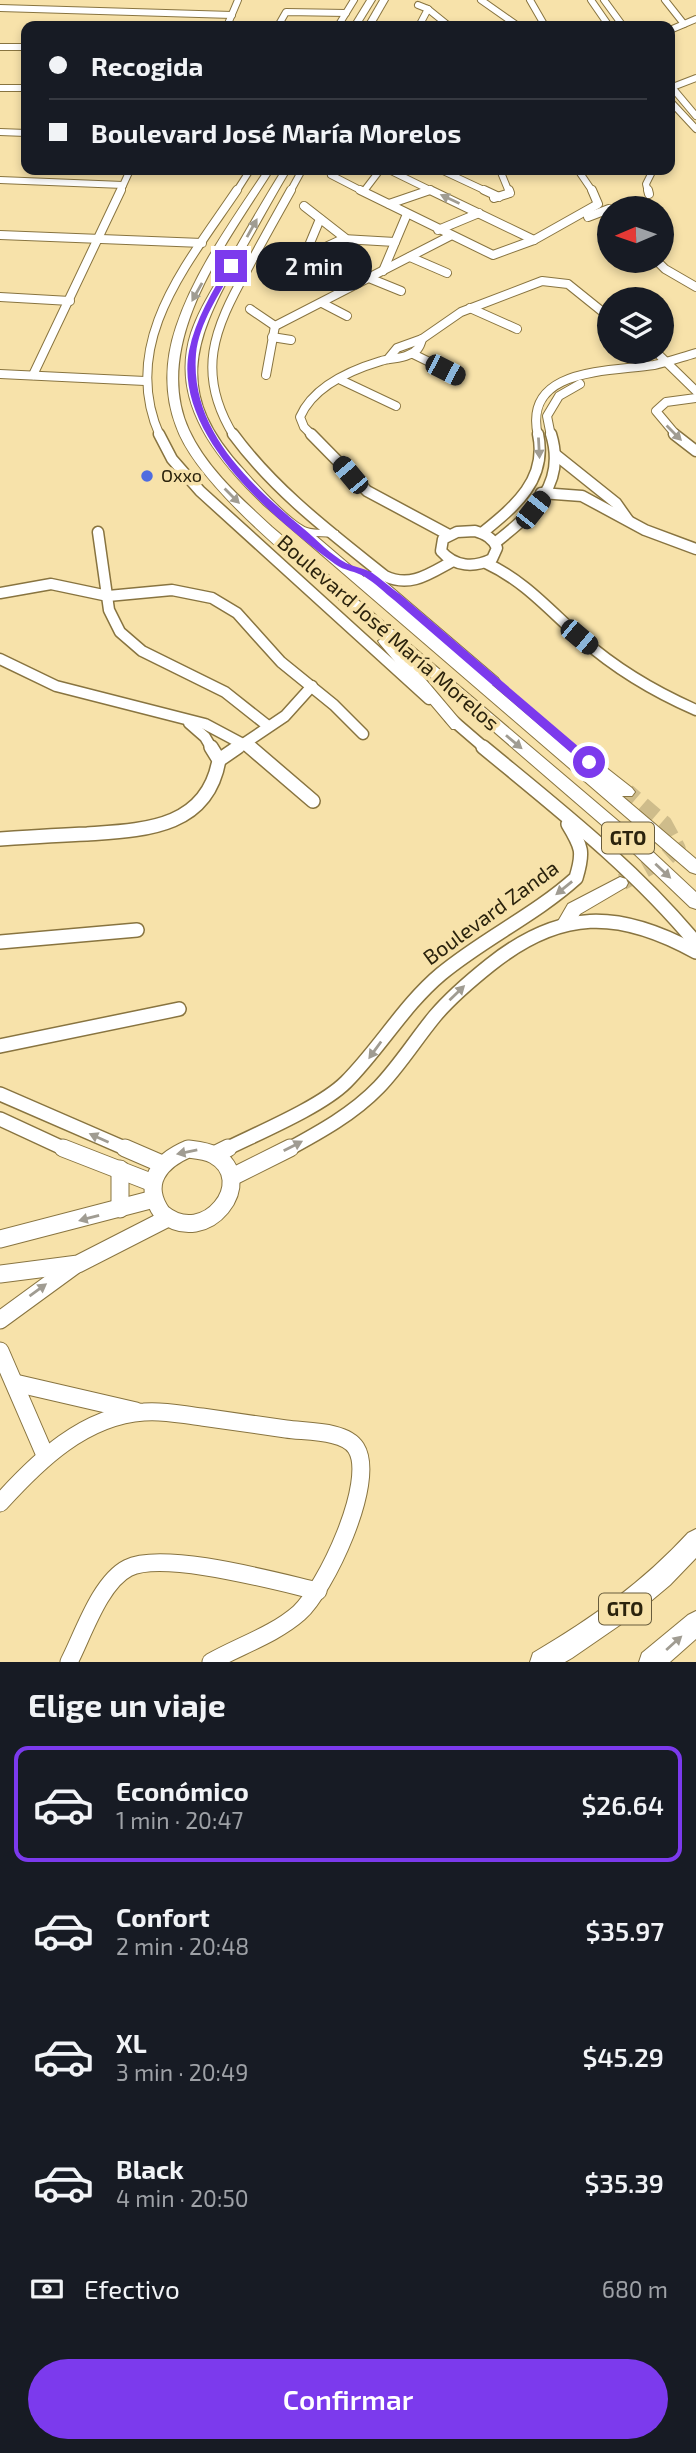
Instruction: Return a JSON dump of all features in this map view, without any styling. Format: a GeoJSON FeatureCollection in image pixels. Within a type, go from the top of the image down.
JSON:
{"type":"FeatureCollection","features":[{"type":"Feature","properties":{"kind":"main road"},"geometry":{"type":"LineString","coordinates":[[358,21],[371,0]]}},
{"type":"Feature","properties":{"kind":"main road"},"geometry":{"type":"LineString","coordinates":[[372,21],[384,0]]}},
{"type":"Feature","properties":{"kind":"main road","name":"Boulevard José María Morelos"},"geometry":{"type":"LineString","coordinates":[[266,175],[208,272],[178,331],[171,380],[174,404],[182,429],[192,447],[216,479],[268,530],[631,841],[696,902]]}},
{"type":"Feature","properties":{"kind":"main road","name":"Boulevard José María Morelos"},"geometry":{"type":"LineString","coordinates":[[283,175],[203,317],[192,352],[191,372],[198,411],[217,446],[252,488],[696,868]]}},
{"type":"Feature","properties":{"kind":"main road"},"geometry":{"type":"LineString","coordinates":[[302,531],[334,534]]}},
{"type":"Feature","properties":{"kind":"main road"},"geometry":{"type":"LineString","coordinates":[[341,565],[366,573],[397,597],[627,792]]}},
{"type":"Feature","properties":{"kind":"main road"},"geometry":{"type":"LineString","coordinates":[[347,597],[457,725]]}},
{"type":"Feature","properties":{"kind":"main road"},"geometry":{"type":"LineString","coordinates":[[565,923],[574,909],[620,883]]}},
{"type":"Feature","properties":{"kind":"main road","name":"GTO"},"geometry":{"type":"LineString","coordinates":[[542,1662],[629,1606],[669,1572],[696,1541]]}},
{"type":"Feature","properties":{"kind":"main road","name":"GTO"},"geometry":{"type":"LineString","coordinates":[[651,1662],[696,1623]]}},
{"type":"Feature","properties":{"kind":"street"},"geometry":{"type":"LineString","coordinates":[[229,21],[238,0]]}},
{"type":"Feature","properties":{"kind":"street"},"geometry":{"type":"LineString","coordinates":[[341,21],[354,0]]}},
{"type":"Feature","properties":{"kind":"street"},"geometry":{"type":"LineString","coordinates":[[481,0],[511,21]]}},
{"type":"Feature","properties":{"kind":"street"},"geometry":{"type":"LineString","coordinates":[[530,0],[542,21]]}},
{"type":"Feature","properties":{"kind":"street"},"geometry":{"type":"LineString","coordinates":[[591,0],[606,21]]}},
{"type":"Feature","properties":{"kind":"street"},"geometry":{"type":"LineString","coordinates":[[604,0],[619,21]]}},
{"type":"Feature","properties":{"kind":"street"},"geometry":{"type":"LineString","coordinates":[[665,0],[684,24]]}},
{"type":"Feature","properties":{"kind":"street"},"geometry":{"type":"LineString","coordinates":[[418,5],[443,21]]}},
{"type":"Feature","properties":{"kind":"street"},"geometry":{"type":"LineString","coordinates":[[0,8],[232,15]]}},
{"type":"Feature","properties":{"kind":"street"},"geometry":{"type":"LineString","coordinates":[[422,21],[428,9]]}},
{"type":"Feature","properties":{"kind":"street"},"geometry":{"type":"LineString","coordinates":[[280,21],[286,12],[346,13]]}},
{"type":"Feature","properties":{"kind":"street"},"geometry":{"type":"LineString","coordinates":[[675,28],[696,19]]}},
{"type":"Feature","properties":{"kind":"street"},"geometry":{"type":"LineString","coordinates":[[0,47],[21,47]]}},
{"type":"Feature","properties":{"kind":"street"},"geometry":{"type":"LineString","coordinates":[[675,84],[696,78]]}},
{"type":"Feature","properties":{"kind":"street"},"geometry":{"type":"LineString","coordinates":[[0,88],[21,89]]}},
{"type":"Feature","properties":{"kind":"street"},"geometry":{"type":"LineString","coordinates":[[675,90],[696,116]]}},
{"type":"Feature","properties":{"kind":"street"},"geometry":{"type":"LineString","coordinates":[[675,98],[680,97]]}},
{"type":"Feature","properties":{"kind":"street"},"geometry":{"type":"LineString","coordinates":[[675,105],[696,129]]}},
{"type":"Feature","properties":{"kind":"street"},"geometry":{"type":"LineString","coordinates":[[0,132],[21,133]]}},
{"type":"Feature","properties":{"kind":"street"},"geometry":{"type":"LineString","coordinates":[[33,376],[128,175]]}},
{"type":"Feature","properties":{"kind":"street"},"geometry":{"type":"LineString","coordinates":[[247,175],[176,281],[159,316],[147,352],[145,382],[157,433],[170,457],[220,510],[457,725],[653,894],[679,920],[696,943]]}},
{"type":"Feature","properties":{"kind":"street"},"geometry":{"type":"LineString","coordinates":[[299,175],[224,311],[213,343],[211,373],[219,407],[239,445],[270,480],[394,581],[405,583],[418,579],[451,562]]}},
{"type":"Feature","properties":{"kind":"street"},"geometry":{"type":"LineString","coordinates":[[331,175],[493,255],[534,240],[597,203]]}},
{"type":"Feature","properties":{"kind":"street"},"geometry":{"type":"LineString","coordinates":[[364,191],[376,175]]}},
{"type":"Feature","properties":{"kind":"street"},"geometry":{"type":"LineString","coordinates":[[399,175],[534,240]]}},
{"type":"Feature","properties":{"kind":"street"},"geometry":{"type":"LineString","coordinates":[[452,175],[499,197]]}},
{"type":"Feature","properties":{"kind":"street"},"geometry":{"type":"LineString","coordinates":[[490,200],[511,192],[502,175]]}},
{"type":"Feature","properties":{"kind":"street"},"geometry":{"type":"LineString","coordinates":[[581,175],[597,199]]}},
{"type":"Feature","properties":{"kind":"street"},"geometry":{"type":"LineString","coordinates":[[649,194],[646,184],[650,175]]}},
{"type":"Feature","properties":{"kind":"street"},"geometry":{"type":"LineString","coordinates":[[0,180],[123,185]]}},
{"type":"Feature","properties":{"kind":"street"},"geometry":{"type":"LineString","coordinates":[[588,185],[599,196]]}},
{"type":"Feature","properties":{"kind":"street"},"geometry":{"type":"LineString","coordinates":[[389,204],[430,190]]}},
{"type":"Feature","properties":{"kind":"street"},"geometry":{"type":"LineString","coordinates":[[304,206],[345,238]]}},
{"type":"Feature","properties":{"kind":"street"},"geometry":{"type":"LineString","coordinates":[[438,230],[479,213]]}},
{"type":"Feature","properties":{"kind":"street"},"geometry":{"type":"LineString","coordinates":[[561,225],[597,213]]}},
{"type":"Feature","properties":{"kind":"street"},"geometry":{"type":"LineString","coordinates":[[383,271],[407,214]]}},
{"type":"Feature","properties":{"kind":"street"},"geometry":{"type":"LineString","coordinates":[[305,255],[320,219]]}},
{"type":"Feature","properties":{"kind":"street"},"geometry":{"type":"LineString","coordinates":[[0,235],[202,243]]}},
{"type":"Feature","properties":{"kind":"street"},"geometry":{"type":"LineString","coordinates":[[266,374],[275,327],[450,236]]}},
{"type":"Feature","properties":{"kind":"street"},"geometry":{"type":"LineString","coordinates":[[263,276],[345,238],[395,242]]}},
{"type":"Feature","properties":{"kind":"street"},"geometry":{"type":"LineString","coordinates":[[410,257],[447,273]]}},
{"type":"Feature","properties":{"kind":"street"},"geometry":{"type":"LineString","coordinates":[[672,273],[696,287]]}},
{"type":"Feature","properties":{"kind":"street"},"geometry":{"type":"LineString","coordinates":[[369,278],[401,291]]}},
{"type":"Feature","properties":{"kind":"street"},"geometry":{"type":"LineString","coordinates":[[388,359],[403,344],[422,339],[446,320],[470,307],[525,287],[563,288],[580,295],[597,308]]}},
{"type":"Feature","properties":{"kind":"street"},"geometry":{"type":"LineString","coordinates":[[0,297],[70,301]]}},
{"type":"Feature","properties":{"kind":"street"},"geometry":{"type":"LineString","coordinates":[[322,303],[347,316]]}},
{"type":"Feature","properties":{"kind":"street"},"geometry":{"type":"LineString","coordinates":[[470,307],[517,329]]}},
{"type":"Feature","properties":{"kind":"street"},"geometry":{"type":"LineString","coordinates":[[250,309],[275,327]]}},
{"type":"Feature","properties":{"kind":"street"},"geometry":{"type":"LineString","coordinates":[[272,337],[291,340]]}},
{"type":"Feature","properties":{"kind":"street"},"geometry":{"type":"LineString","coordinates":[[422,339],[421,346],[413,354],[388,359],[341,380],[310,399],[301,413],[302,424],[367,491],[449,535]]}},
{"type":"Feature","properties":{"kind":"street"},"geometry":{"type":"LineString","coordinates":[[495,543],[517,525],[545,494],[553,476],[556,455],[547,421],[550,408],[568,389],[587,381],[671,365],[696,353]]}},
{"type":"Feature","properties":{"kind":"street"},"geometry":{"type":"LineString","coordinates":[[413,354],[460,377]]}},
{"type":"Feature","properties":{"kind":"street"},"geometry":{"type":"LineString","coordinates":[[482,533],[526,493],[540,465],[540,441],[534,418],[537,406],[549,390],[569,379],[602,371],[696,362]]}},
{"type":"Feature","properties":{"kind":"street"},"geometry":{"type":"LineString","coordinates":[[671,365],[696,391]]}},
{"type":"Feature","properties":{"kind":"street"},"geometry":{"type":"LineString","coordinates":[[0,374],[145,382]]}},
{"type":"Feature","properties":{"kind":"street"},"geometry":{"type":"LineString","coordinates":[[341,380],[396,406]]}},
{"type":"Feature","properties":{"kind":"street"},"geometry":{"type":"LineString","coordinates":[[696,398],[666,402],[656,411],[674,434],[696,451]]}},
{"type":"Feature","properties":{"kind":"street"},"geometry":{"type":"LineString","coordinates":[[537,406],[550,408]]}},
{"type":"Feature","properties":{"kind":"street"},"geometry":{"type":"LineString","coordinates":[[556,455],[621,507],[628,520]]}},
{"type":"Feature","properties":{"kind":"street"},"geometry":{"type":"LineString","coordinates":[[526,493],[582,496],[654,534],[696,549]]}},
{"type":"Feature","properties":{"kind":"street"},"geometry":{"type":"LineString","coordinates":[[502,517],[517,525]]}},
{"type":"Feature","properties":{"kind":"street"},"geometry":{"type":"LineString","coordinates":[[466,531],[482,533],[495,543],[496,554],[486,563],[469,566],[451,562],[444,557],[440,545],[449,535],[466,531]]}},
{"type":"Feature","properties":{"kind":"street"},"geometry":{"type":"LineString","coordinates":[[97,532],[113,621],[136,647],[225,692],[268,726]]}},
{"type":"Feature","properties":{"kind":"street"},"geometry":{"type":"LineString","coordinates":[[486,563],[530,587],[579,637],[617,666],[696,710]]}},
{"type":"Feature","properties":{"kind":"street"},"geometry":{"type":"LineString","coordinates":[[0,593],[51,583],[108,596],[172,590],[202,595],[221,602],[237,612],[281,662],[312,686],[363,734]]}},
{"type":"Feature","properties":{"kind":"street"},"geometry":{"type":"LineString","coordinates":[[0,659],[33,678],[61,688],[183,719],[225,733],[243,743],[313,801]]}},
{"type":"Feature","properties":{"kind":"street"},"geometry":{"type":"LineString","coordinates":[[219,760],[285,716],[312,686]]}},
{"type":"Feature","properties":{"kind":"street"},"geometry":{"type":"LineString","coordinates":[[0,839],[108,834],[162,825],[191,811],[208,797],[215,786],[219,760],[197,729],[183,719]]}},
{"type":"Feature","properties":{"kind":"street","name":"Boulevard Zanda"},"geometry":{"type":"LineString","coordinates":[[216,1154],[302,1110],[343,1085],[373,1054],[404,1011],[421,993],[458,961],[566,887],[580,869],[583,856],[579,842],[562,814]]}},
{"type":"Feature","properties":{"kind":"street"},"geometry":{"type":"LineString","coordinates":[[516,920],[533,937]]}},
{"type":"Feature","properties":{"kind":"street","name":"Boulevard Zanda"},"geometry":{"type":"LineString","coordinates":[[232,1177],[312,1136],[361,1103],[394,1070],[435,1016],[459,991],[533,937],[565,923],[602,922],[635,926],[671,938],[696,952]]}},
{"type":"Feature","properties":{"kind":"street"},"geometry":{"type":"LineString","coordinates":[[0,942],[137,930]]}},
{"type":"Feature","properties":{"kind":"street"},"geometry":{"type":"LineString","coordinates":[[0,1046],[179,1009]]}},
{"type":"Feature","properties":{"kind":"street"},"geometry":{"type":"LineString","coordinates":[[0,1094],[162,1164]]}},
{"type":"Feature","properties":{"kind":"street"},"geometry":{"type":"LineString","coordinates":[[0,1119],[76,1154],[120,1169],[153,1191]]}},
{"type":"Feature","properties":{"kind":"street"},"geometry":{"type":"LineString","coordinates":[[188,1149],[203,1149],[216,1154],[227,1164],[232,1177],[232,1192],[226,1206],[214,1217],[199,1223],[183,1224],[168,1219],[158,1208],[153,1191],[162,1164],[174,1154],[188,1149]]}},
{"type":"Feature","properties":{"kind":"street"},"geometry":{"type":"LineString","coordinates":[[120,1169],[120,1209]]}},
{"type":"Feature","properties":{"kind":"street"},"geometry":{"type":"LineString","coordinates":[[0,1239],[120,1209],[153,1191]]}},
{"type":"Feature","properties":{"kind":"street"},"geometry":{"type":"LineString","coordinates":[[0,1320],[43,1286],[78,1264],[168,1219]]}},
{"type":"Feature","properties":{"kind":"street"},"geometry":{"type":"LineString","coordinates":[[0,1274],[78,1264]]}},
{"type":"Feature","properties":{"kind":"street"},"geometry":{"type":"LineString","coordinates":[[0,1351],[45,1455]]}},
{"type":"Feature","properties":{"kind":"street"},"geometry":{"type":"LineString","coordinates":[[15,1383],[140,1412],[188,1415],[333,1436],[352,1444],[361,1459],[361,1481],[339,1550],[318,1591],[299,1612],[211,1662]]}},
{"type":"Feature","properties":{"kind":"street"},"geometry":{"type":"LineString","coordinates":[[0,1503],[45,1455],[89,1427],[140,1412]]}},
{"type":"Feature","properties":{"kind":"street"},"geometry":{"type":"LineString","coordinates":[[69,1662],[109,1587],[131,1566],[142,1562],[194,1567],[318,1591]]}},
{"type":"Feature","properties":{"kind":"tunnel"},"geometry":{"type":"LineString","coordinates":[[622,882],[667,857],[677,848],[664,824],[627,792]]}},
{"type":"Feature","properties":{"kind":"place","name":"Oxxo"},"geometry":{"type":"Point","coordinates":[147,476]}},
{"type":"Feature","properties":{"kind":"route"},"geometry":{"type":"LineString","coordinates":[[231,266],[203,317],[192,352],[193,394],[198,411],[217,446],[252,488],[341,565],[366,573],[397,597],[589,762]]}}]}
